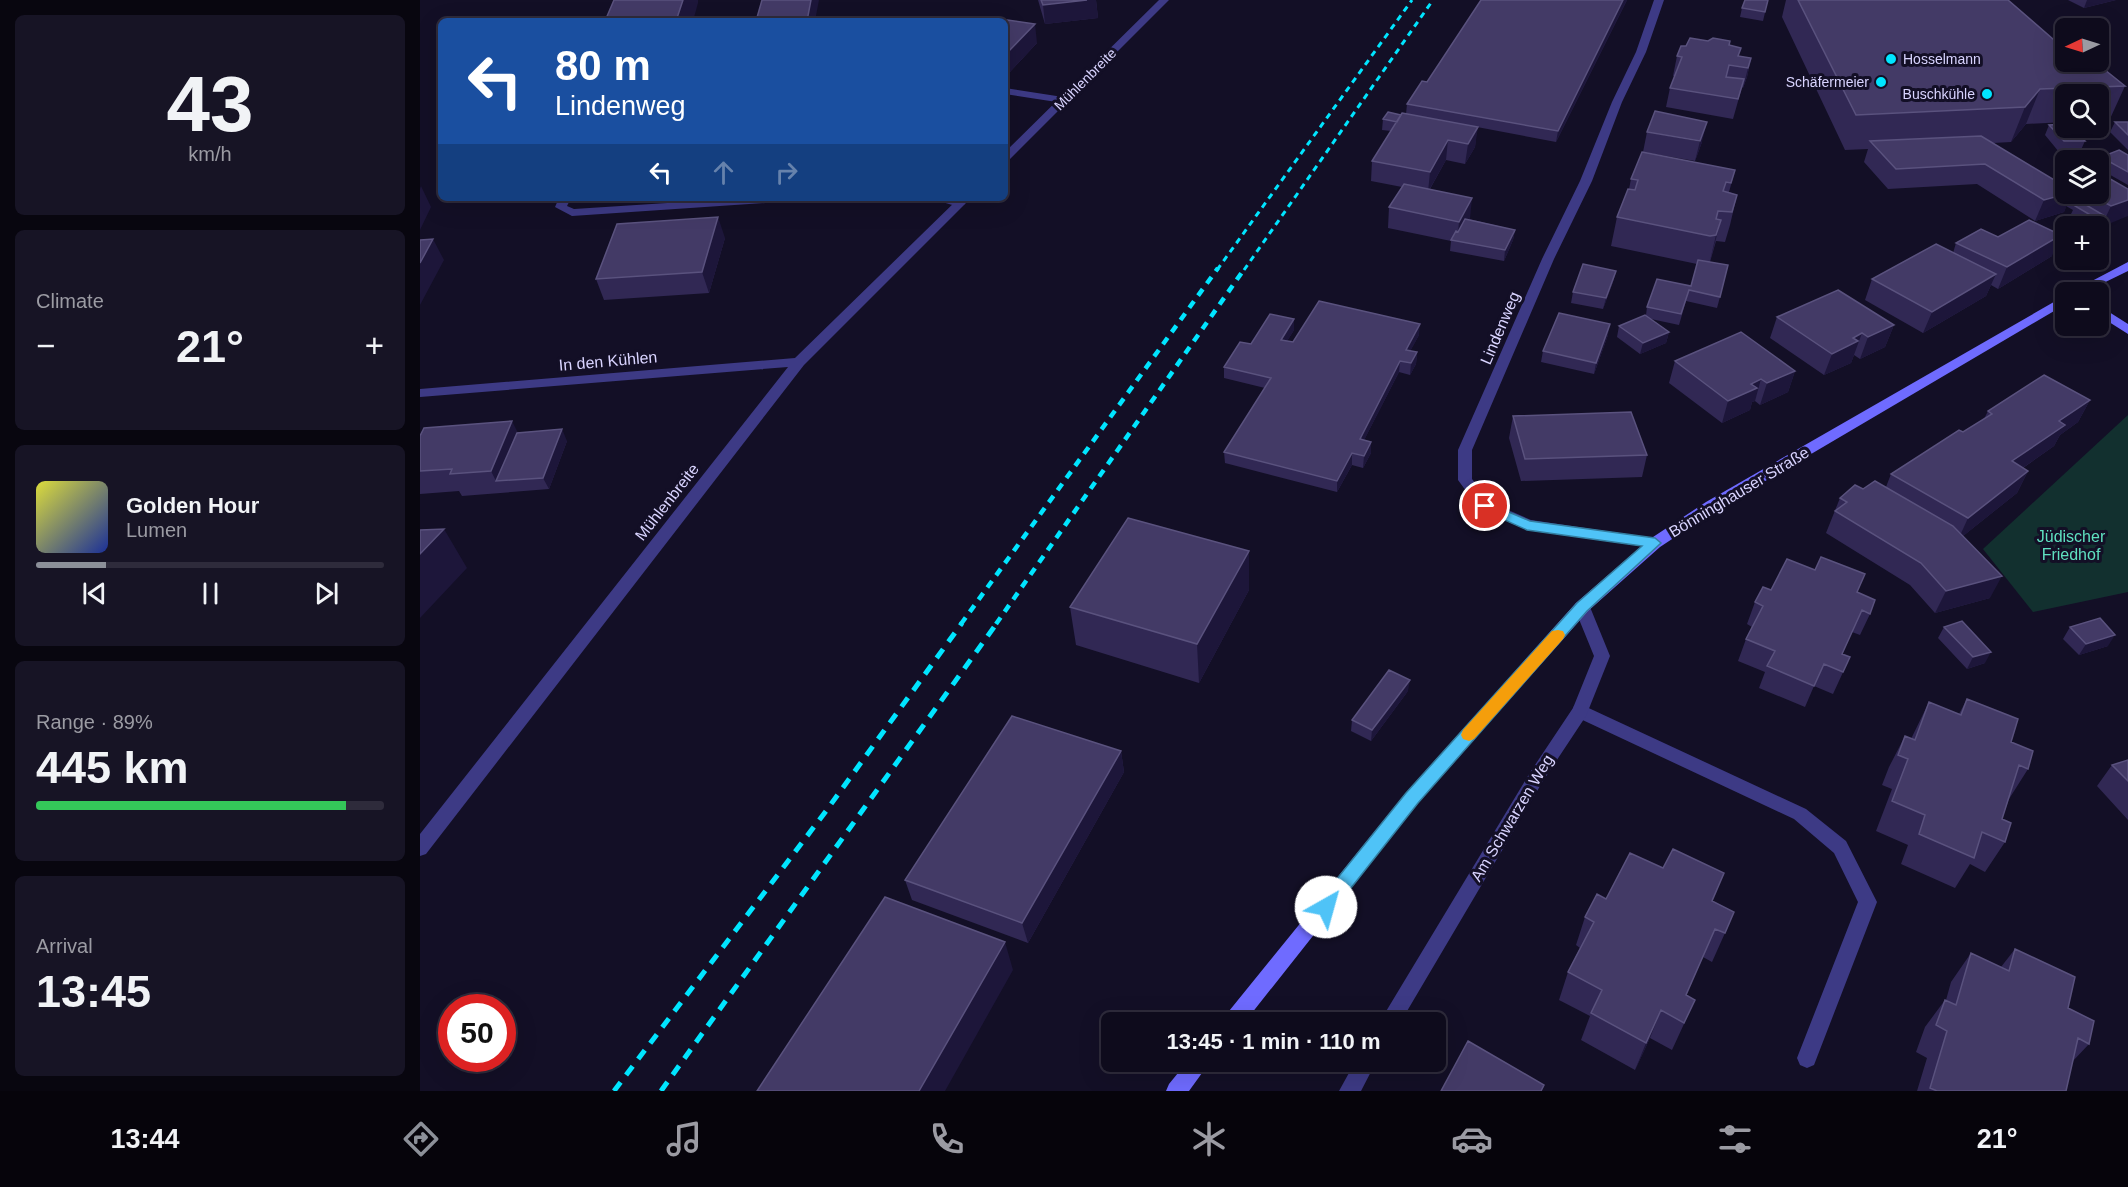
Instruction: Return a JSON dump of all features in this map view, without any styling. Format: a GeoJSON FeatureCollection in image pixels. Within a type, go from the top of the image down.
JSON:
{"type":"FeatureCollection","features":[{"type":"Feature","properties":{"kind":"main road"},"geometry":{"type":"LineString","coordinates":[[2097,282],[2128,266]]}},
{"type":"Feature","properties":{"kind":"main road","name":"Bönninghauser Straße"},"geometry":{"type":"LineString","coordinates":[[1241,1012],[1412,798],[1582,607],[1655,543],[1711,506],[2055,305]]}},
{"type":"Feature","properties":{"kind":"main road"},"geometry":{"type":"LineString","coordinates":[[2109,317],[2128,330]]}},
{"type":"Feature","properties":{"kind":"main road"},"geometry":{"type":"LineString","coordinates":[[1176,1091],[1192,1072]]}},
{"type":"Feature","properties":{"kind":"street","name":"Mühlenbreite"},"geometry":{"type":"LineString","coordinates":[[1008,155],[1164,0]]}},
{"type":"Feature","properties":{"kind":"street","name":"Lindenweg"},"geometry":{"type":"LineString","coordinates":[[1655,543],[1527,525],[1485,506],[1465,480],[1465,450],[1548,259],[1586,181],[1617,102],[1641,52],[1659,0]]}},
{"type":"Feature","properties":{"kind":"street"},"geometry":{"type":"LineString","coordinates":[[1008,91],[1063,100]]}},
{"type":"Feature","properties":{"kind":"street"},"geometry":{"type":"LineString","coordinates":[[564,201],[561,207],[572,213],[750,201]]}},
{"type":"Feature","properties":{"kind":"street","name":"Mühlenbreite"},"geometry":{"type":"LineString","coordinates":[[420,848],[799,362],[962,201]]}},
{"type":"Feature","properties":{"kind":"street","name":"In den Kühlen"},"geometry":{"type":"LineString","coordinates":[[420,393],[799,362]]}},
{"type":"Feature","properties":{"kind":"street","name":"Am Schwarzen Weg"},"geometry":{"type":"LineString","coordinates":[[1396,1012],[1537,776],[1580,711],[1602,657],[1582,607]]}},
{"type":"Feature","properties":{"kind":"street"},"geometry":{"type":"LineString","coordinates":[[1580,711],[1800,814],[1840,847],[1868,902],[1807,1058]]}},
{"type":"Feature","properties":{"kind":"street"},"geometry":{"type":"LineString","coordinates":[[1349,1091],[1360,1072]]}},
{"type":"Feature","properties":{"kind":"green space","name":"Jüdischer Friedhof"},"geometry":{"type":"Polygon","coordinates":[[[2128,415],[2128,592],[2033,612],[1983,549],[2128,415]]]}},
{"type":"Feature","properties":{"kind":"building"},"geometry":{"type":"Polygon","coordinates":[[[614,0],[683,0],[677,18],[606,18],[614,0]]]}},
{"type":"Feature","properties":{"kind":"building"},"geometry":{"type":"Polygon","coordinates":[[[762,0],[811,0],[808,18],[757,18],[762,0]]]}},
{"type":"Feature","properties":{"kind":"building"},"geometry":{"type":"Polygon","coordinates":[[[1041,0],[1087,0],[1043,5],[1041,0]]]}},
{"type":"Feature","properties":{"kind":"building"},"geometry":{"type":"Polygon","coordinates":[[[1481,0],[1623,0],[1558,131],[1407,104],[1422,81],[1427,82],[1481,0]]]}},
{"type":"Feature","properties":{"kind":"building"},"geometry":{"type":"Polygon","coordinates":[[[1745,0],[1768,0],[1765,12],[1742,8],[1745,0]]]}},
{"type":"Feature","properties":{"kind":"building"},"geometry":{"type":"Polygon","coordinates":[[[1798,0],[2008,0],[2055,41],[2055,72],[2108,72],[2125,86],[2055,84],[2055,88],[2040,89],[2025,107],[1856,115],[1798,0]]]}},
{"type":"Feature","properties":{"kind":"building"},"geometry":{"type":"Polygon","coordinates":[[[1008,20],[1035,24],[1008,52],[1008,20]]]}},
{"type":"Feature","properties":{"kind":"building"},"geometry":{"type":"Polygon","coordinates":[[[1690,38],[1730,41],[1729,45],[1741,48],[1738,56],[1751,58],[1748,68],[1729,65],[1726,77],[1744,79],[1738,99],[1670,88],[1682,57],[1677,56],[1681,46],[1686,46],[1690,38]]]}},
{"type":"Feature","properties":{"kind":"building"},"geometry":{"type":"Polygon","coordinates":[[[1655,111],[1707,122],[1700,141],[1647,132],[1655,111]]]}},
{"type":"Feature","properties":{"kind":"building"},"geometry":{"type":"Polygon","coordinates":[[[1388,112],[1401,115],[1397,122],[1383,119],[1388,112]]]}},
{"type":"Feature","properties":{"kind":"building"},"geometry":{"type":"Polygon","coordinates":[[[1402,113],[1478,127],[1468,144],[1448,140],[1430,172],[1372,161],[1402,113]]]}},
{"type":"Feature","properties":{"kind":"building"},"geometry":{"type":"Polygon","coordinates":[[[2115,122],[2128,122],[2128,135],[2115,122]]]}},
{"type":"Feature","properties":{"kind":"building"},"geometry":{"type":"Polygon","coordinates":[[[1981,136],[2055,180],[2055,197],[2044,200],[1985,164],[1896,169],[1870,141],[1981,136]]]}},
{"type":"Feature","properties":{"kind":"building"},"geometry":{"type":"Polygon","coordinates":[[[2061,138],[2082,138],[2085,141],[2064,141],[2061,138]]]}},
{"type":"Feature","properties":{"kind":"building"},"geometry":{"type":"Polygon","coordinates":[[[2119,150],[2128,155],[2128,172],[2109,161],[2109,154],[2119,150]]]}},
{"type":"Feature","properties":{"kind":"building"},"geometry":{"type":"Polygon","coordinates":[[[1642,152],[1735,170],[1731,183],[1726,182],[1723,191],[1737,195],[1732,212],[1718,211],[1716,219],[1721,220],[1716,235],[1710,236],[1617,217],[1628,189],[1635,190],[1638,180],[1631,179],[1642,152]]]}},
{"type":"Feature","properties":{"kind":"building"},"geometry":{"type":"Polygon","coordinates":[[[2109,178],[2128,189],[2128,200],[2111,206],[2107,204],[2109,178]]]}},
{"type":"Feature","properties":{"kind":"building"},"geometry":{"type":"Polygon","coordinates":[[[1404,184],[1472,198],[1459,222],[1389,207],[1404,184]]]}},
{"type":"Feature","properties":{"kind":"building"},"geometry":{"type":"Polygon","coordinates":[[[2084,204],[2105,216],[2092,216],[2075,206],[2084,204]]]}},
{"type":"Feature","properties":{"kind":"building"},"geometry":{"type":"Polygon","coordinates":[[[718,217],[702,272],[596,279],[617,224],[718,217]]]}},
{"type":"Feature","properties":{"kind":"building"},"geometry":{"type":"Polygon","coordinates":[[[1465,219],[1515,230],[1505,250],[1451,240],[1465,219]]]}},
{"type":"Feature","properties":{"kind":"building"},"geometry":{"type":"Polygon","coordinates":[[[2029,220],[2055,232],[2055,239],[2007,267],[1956,243],[1981,229],[1998,237],[2029,220]]]}},
{"type":"Feature","properties":{"kind":"building"},"geometry":{"type":"Polygon","coordinates":[[[433,239],[420,263],[420,240],[433,239]]]}},
{"type":"Feature","properties":{"kind":"building"},"geometry":{"type":"Polygon","coordinates":[[[1936,244],[1996,274],[1932,312],[1872,279],[1936,244]]]}},
{"type":"Feature","properties":{"kind":"building"},"geometry":{"type":"Polygon","coordinates":[[[1698,260],[1728,265],[1720,297],[1689,290],[1681,314],[1647,307],[1657,279],[1691,286],[1698,260]]]}},
{"type":"Feature","properties":{"kind":"building"},"geometry":{"type":"Polygon","coordinates":[[[1583,264],[1616,271],[1606,298],[1573,292],[1583,264]]]}},
{"type":"Feature","properties":{"kind":"building"},"geometry":{"type":"Polygon","coordinates":[[[1838,290],[1894,325],[1868,337],[1862,333],[1853,338],[1858,341],[1832,354],[1777,317],[1838,290]]]}},
{"type":"Feature","properties":{"kind":"building"},"geometry":{"type":"Polygon","coordinates":[[[1319,301],[1420,324],[1406,350],[1417,352],[1411,363],[1400,361],[1360,439],[1371,442],[1364,456],[1352,453],[1337,481],[1224,452],[1271,378],[1224,367],[1240,342],[1251,344],[1270,314],[1294,319],[1281,340],[1293,342],[1319,301]]]}},
{"type":"Feature","properties":{"kind":"building"},"geometry":{"type":"Polygon","coordinates":[[[1559,313],[1610,324],[1596,363],[1543,351],[1559,313]]]}},
{"type":"Feature","properties":{"kind":"building"},"geometry":{"type":"Polygon","coordinates":[[[1645,315],[1669,332],[1643,343],[1619,326],[1645,315]]]}},
{"type":"Feature","properties":{"kind":"building"},"geometry":{"type":"Polygon","coordinates":[[[1741,332],[1795,371],[1767,383],[1761,379],[1751,384],[1757,388],[1728,401],[1675,361],[1741,332]]]}},
{"type":"Feature","properties":{"kind":"building"},"geometry":{"type":"Polygon","coordinates":[[[2044,375],[2090,400],[2059,421],[2065,425],[2012,461],[2028,471],[1968,518],[1891,474],[1959,430],[1963,432],[1992,414],[1988,411],[2044,375]]]}},
{"type":"Feature","properties":{"kind":"building"},"geometry":{"type":"Polygon","coordinates":[[[1631,412],[1647,455],[1525,459],[1513,416],[1631,412]]]}},
{"type":"Feature","properties":{"kind":"building"},"geometry":{"type":"Polygon","coordinates":[[[512,421],[491,471],[450,474],[452,469],[420,471],[420,436],[424,428],[512,421]]]}},
{"type":"Feature","properties":{"kind":"building"},"geometry":{"type":"Polygon","coordinates":[[[562,429],[543,478],[496,481],[517,433],[562,429]]]}},
{"type":"Feature","properties":{"kind":"building"},"geometry":{"type":"Polygon","coordinates":[[[1875,481],[1953,526],[2002,576],[1946,591],[1921,563],[1835,511],[1847,502],[1840,498],[1855,485],[1863,489],[1875,481]]]}},
{"type":"Feature","properties":{"kind":"building"},"geometry":{"type":"Polygon","coordinates":[[[1128,518],[1249,551],[1197,644],[1070,607],[1128,518]]]}},
{"type":"Feature","properties":{"kind":"building"},"geometry":{"type":"Polygon","coordinates":[[[444,529],[420,554],[420,530],[444,529]]]}},
{"type":"Feature","properties":{"kind":"building"},"geometry":{"type":"Polygon","coordinates":[[[1821,557],[1865,574],[1857,592],[1875,600],[1870,614],[1862,610],[1842,654],[1850,657],[1843,672],[1824,664],[1814,686],[1767,666],[1775,651],[1746,639],[1763,606],[1755,602],[1763,587],[1771,590],[1787,559],[1815,570],[1821,557]]]}},
{"type":"Feature","properties":{"kind":"building"},"geometry":{"type":"Polygon","coordinates":[[[2100,618],[2115,635],[2086,644],[2070,627],[2100,618]]]}},
{"type":"Feature","properties":{"kind":"building"},"geometry":{"type":"Polygon","coordinates":[[[1962,621],[1991,652],[1973,657],[1944,627],[1962,621]]]}},
{"type":"Feature","properties":{"kind":"building"},"geometry":{"type":"Polygon","coordinates":[[[1389,670],[1410,680],[1372,730],[1352,720],[1389,670]]]}},
{"type":"Feature","properties":{"kind":"building"},"geometry":{"type":"Polygon","coordinates":[[[1967,699],[2018,719],[2011,742],[2033,751],[2028,769],[2019,765],[2002,819],[2011,823],[2005,842],[1982,832],[1974,858],[1919,834],[1925,815],[1892,801],[1908,759],[1898,755],[1905,736],[1915,740],[1929,702],[1961,715],[1967,699]]]}},
{"type":"Feature","properties":{"kind":"building"},"geometry":{"type":"Polygon","coordinates":[[[1012,716],[1121,751],[1022,923],[905,880],[1012,716]]]}},
{"type":"Feature","properties":{"kind":"building"},"geometry":{"type":"Polygon","coordinates":[[[2128,760],[2128,781],[2112,765],[2128,760]]]}},
{"type":"Feature","properties":{"kind":"building"},"geometry":{"type":"Polygon","coordinates":[[[1673,849],[1724,873],[1712,901],[1734,912],[1725,933],[1715,929],[1686,995],[1695,1000],[1684,1023],[1661,1010],[1646,1043],[1591,1013],[1602,990],[1568,972],[1594,922],[1585,917],[1597,894],[1606,899],[1630,853],[1663,868],[1673,849]]]}},
{"type":"Feature","properties":{"kind":"building"},"geometry":{"type":"Polygon","coordinates":[[[885,897],[1005,942],[919,1091],[757,1091],[885,897]]]}},
{"type":"Feature","properties":{"kind":"building"},"geometry":{"type":"Polygon","coordinates":[[[2015,949],[2075,977],[2068,1008],[2094,1021],[2089,1044],[2078,1038],[2066,1091],[1937,1091],[1930,1088],[1947,1031],[1936,1025],[1945,1000],[1956,1005],[1971,953],[2009,971],[2015,949]]]}},
{"type":"Feature","properties":{"kind":"building"},"geometry":{"type":"Polygon","coordinates":[[[1468,1041],[1544,1085],[1541,1091],[1441,1091],[1468,1041]]]}},
{"type":"Feature","properties":{"kind":"railway"},"geometry":{"type":"LineString","coordinates":[[1217,270],[1412,0]]}},
{"type":"Feature","properties":{"kind":"railway"},"geometry":{"type":"LineString","coordinates":[[1244,270],[1433,0]]}},
{"type":"Feature","properties":{"kind":"railway"},"geometry":{"type":"LineString","coordinates":[[961,624],[1218,268]]}},
{"type":"Feature","properties":{"kind":"railway"},"geometry":{"type":"LineString","coordinates":[[996,624],[1245,268]]}},
{"type":"Feature","properties":{"kind":"railway"},"geometry":{"type":"LineString","coordinates":[[614,1091],[826,811],[962,623]]}},
{"type":"Feature","properties":{"kind":"railway"},"geometry":{"type":"LineString","coordinates":[[661,1091],[997,623]]}},
{"type":"Feature","properties":{"kind":"slow traffic"},"geometry":{"type":"LineString","coordinates":[[1469,735],[1558,635]]}},
{"type":"Feature","properties":{"kind":"place","name":"Hosselmann"},"geometry":{"type":"Point","coordinates":[1891,59]}},
{"type":"Feature","properties":{"kind":"place","name":"Schäfermeier"},"geometry":{"type":"Point","coordinates":[1881,82]}},
{"type":"Feature","properties":{"kind":"place","name":"Buschkühle"},"geometry":{"type":"Point","coordinates":[1987,94]}},
{"type":"Feature","properties":{"kind":"route"},"geometry":{"type":"LineString","coordinates":[[1326,907],[1412,798],[1582,607],[1655,543],[1527,525],[1485,506]]}}]}
